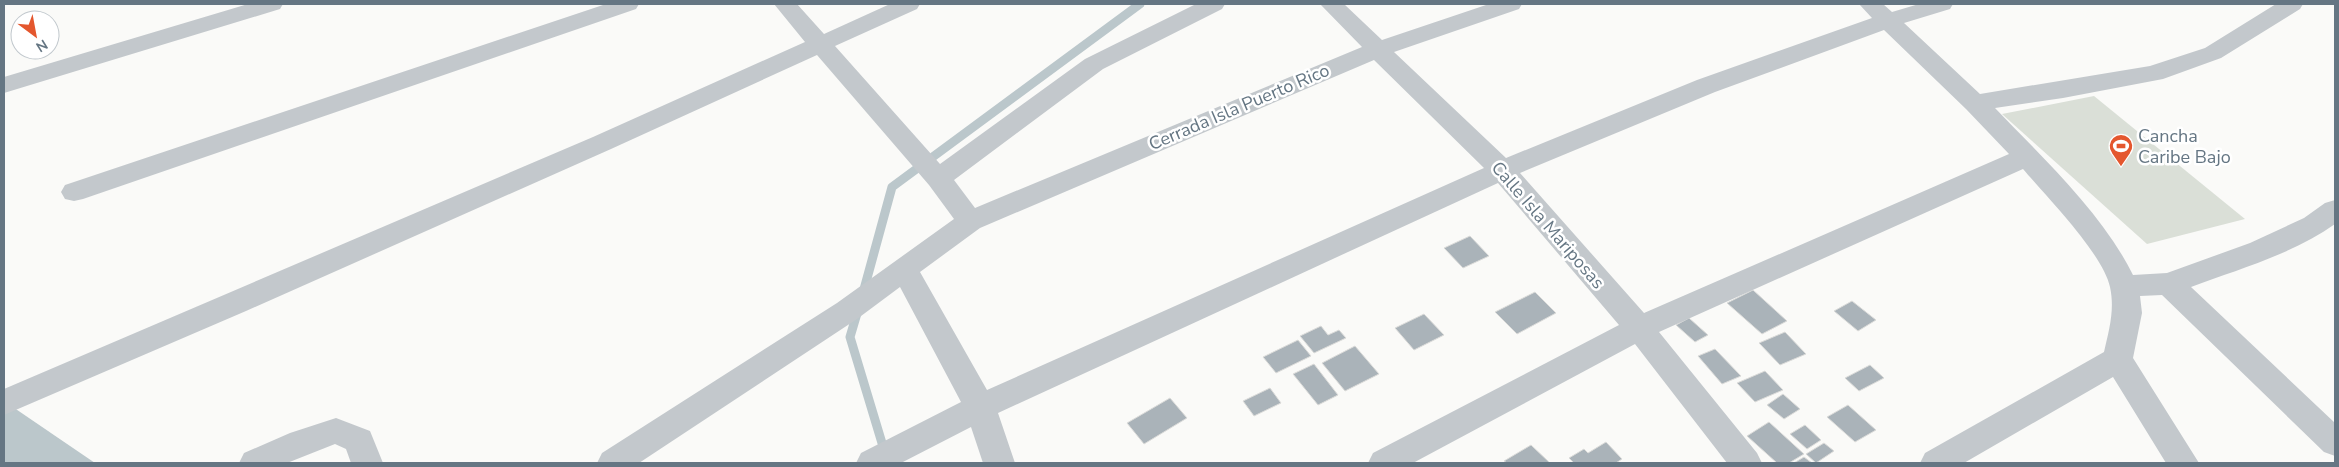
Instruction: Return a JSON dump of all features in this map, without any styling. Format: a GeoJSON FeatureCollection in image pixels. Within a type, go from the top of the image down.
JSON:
{"type":"FeatureCollection","features":[{"type":"Feature","properties":{"kind":"street"},"geometry":{"type":"LineString","coordinates":[[4,85],[272,4]]}},
{"type":"Feature","properties":{"kind":"street"},"geometry":{"type":"LineString","coordinates":[[74,192],[628,4]]}},
{"type":"Feature","properties":{"kind":"street"},"geometry":{"type":"LineString","coordinates":[[785,4],[938,178],[970,222]]}},
{"type":"Feature","properties":{"kind":"street"},"geometry":{"type":"LineString","coordinates":[[4,402],[245,300],[909,4]]}},
{"type":"Feature","properties":{"kind":"street"},"geometry":{"type":"LineString","coordinates":[[938,178],[972,156],[1094,64],[1214,4]]}},
{"type":"Feature","properties":{"kind":"street","name":"Calle Isla Mariposas"},"geometry":{"type":"LineString","coordinates":[[1331,4],[1502,170],[1639,328],[1746,463]]}},
{"type":"Feature","properties":{"kind":"street","name":"Cerrada Isla Puerto Rico"},"geometry":{"type":"LineString","coordinates":[[613,463],[847,311],[970,222],[1378,49],[1511,4]]}},
{"type":"Feature","properties":{"kind":"street"},"geometry":{"type":"LineString","coordinates":[[872,463],[980,407],[1502,170],[1879,12],[1942,4]]}},
{"type":"Feature","properties":{"kind":"street"},"geometry":{"type":"LineString","coordinates":[[1975,103],[2063,90],[2154,73],[2213,53],[2292,4]]}},
{"type":"Feature","properties":{"kind":"street"},"geometry":{"type":"LineString","coordinates":[[1879,12],[1975,103],[2027,157],[2088,228],[2112,261],[2124,286],[2127,313],[2118,359],[2140,398],[2183,463]]}},
{"type":"Feature","properties":{"kind":"street"},"geometry":{"type":"LineString","coordinates":[[1384,463],[1639,328],[2027,157]]}},
{"type":"Feature","properties":{"kind":"street"},"geometry":{"type":"LineString","coordinates":[[2124,286],[2169,284],[2260,250],[2314,225],[2335,210]]}},
{"type":"Feature","properties":{"kind":"street"},"geometry":{"type":"LineString","coordinates":[[904,269],[980,407],[999,463]]}},
{"type":"Feature","properties":{"kind":"street"},"geometry":{"type":"LineString","coordinates":[[2169,284],[2335,443]]}},
{"type":"Feature","properties":{"kind":"street"},"geometry":{"type":"LineString","coordinates":[[1936,463],[2118,359]]}},
{"type":"Feature","properties":{"kind":"street"},"geometry":{"type":"LineString","coordinates":[[255,463],[301,442],[336,431],[359,440],[367,463]]}},
{"type":"Feature","properties":{"kind":"shaded area","name":"Cancha Caribe Bajo"},"geometry":{"type":"Polygon","coordinates":[[[2094,96],[2245,219],[2147,244],[2002,114],[2094,96]]]}},
{"type":"Feature","properties":{"kind":"shaded area"},"geometry":{"type":"Polygon","coordinates":[[[4,401],[95,463],[4,463],[4,401]]]}},
{"type":"Feature","properties":{"kind":"building"},"geometry":{"type":"Polygon","coordinates":[[[1470,236],[1489,256],[1463,268],[1444,248],[1470,236]]]}},
{"type":"Feature","properties":{"kind":"building"},"geometry":{"type":"Polygon","coordinates":[[[1753,290],[1787,321],[1762,334],[1727,303],[1753,290]]]}},
{"type":"Feature","properties":{"kind":"building"},"geometry":{"type":"Polygon","coordinates":[[[1535,292],[1556,313],[1517,334],[1495,312],[1535,292]]]}},
{"type":"Feature","properties":{"kind":"building"},"geometry":{"type":"Polygon","coordinates":[[[1852,301],[1876,320],[1858,331],[1834,311],[1852,301]]]}},
{"type":"Feature","properties":{"kind":"building"},"geometry":{"type":"Polygon","coordinates":[[[1424,314],[1444,335],[1414,350],[1395,328],[1424,314]]]}},
{"type":"Feature","properties":{"kind":"building"},"geometry":{"type":"Polygon","coordinates":[[[1689,318],[1708,335],[1695,342],[1676,325],[1689,318]]]}},
{"type":"Feature","properties":{"kind":"building"},"geometry":{"type":"Polygon","coordinates":[[[1321,326],[1328,335],[1339,330],[1346,338],[1314,353],[1300,336],[1321,326]]]}},
{"type":"Feature","properties":{"kind":"building"},"geometry":{"type":"Polygon","coordinates":[[[1785,332],[1806,354],[1780,365],[1759,343],[1785,332]]]}},
{"type":"Feature","properties":{"kind":"building"},"geometry":{"type":"Polygon","coordinates":[[[1298,340],[1311,356],[1276,373],[1263,357],[1298,340]]]}},
{"type":"Feature","properties":{"kind":"building"},"geometry":{"type":"Polygon","coordinates":[[[1355,346],[1379,374],[1345,391],[1322,363],[1355,346]]]}},
{"type":"Feature","properties":{"kind":"building"},"geometry":{"type":"Polygon","coordinates":[[[1715,349],[1741,376],[1722,384],[1698,356],[1715,349]]]}},
{"type":"Feature","properties":{"kind":"building"},"geometry":{"type":"Polygon","coordinates":[[[1314,364],[1338,395],[1318,405],[1293,374],[1314,364]]]}},
{"type":"Feature","properties":{"kind":"building"},"geometry":{"type":"Polygon","coordinates":[[[1870,365],[1884,378],[1859,391],[1845,378],[1870,365]]]}},
{"type":"Feature","properties":{"kind":"building"},"geometry":{"type":"Polygon","coordinates":[[[1765,371],[1783,390],[1755,402],[1737,383],[1765,371]]]}},
{"type":"Feature","properties":{"kind":"building"},"geometry":{"type":"Polygon","coordinates":[[[1270,388],[1281,403],[1254,416],[1243,401],[1270,388]]]}},
{"type":"Feature","properties":{"kind":"building"},"geometry":{"type":"Polygon","coordinates":[[[1783,394],[1800,409],[1784,419],[1767,405],[1783,394]]]}},
{"type":"Feature","properties":{"kind":"building"},"geometry":{"type":"Polygon","coordinates":[[[1170,398],[1187,418],[1144,444],[1127,423],[1170,398]]]}},
{"type":"Feature","properties":{"kind":"building"},"geometry":{"type":"Polygon","coordinates":[[[1848,405],[1876,430],[1855,442],[1827,417],[1848,405]]]}},
{"type":"Feature","properties":{"kind":"building"},"geometry":{"type":"Polygon","coordinates":[[[1769,422],[1804,454],[1789,463],[1777,463],[1747,436],[1769,422]]]}},
{"type":"Feature","properties":{"kind":"building"},"geometry":{"type":"Polygon","coordinates":[[[1805,425],[1821,440],[1807,449],[1790,434],[1805,425]]]}},
{"type":"Feature","properties":{"kind":"building"},"geometry":{"type":"Polygon","coordinates":[[[1606,442],[1622,459],[1616,463],[1574,463],[1569,458],[1584,449],[1588,453],[1606,442]]]}},
{"type":"Feature","properties":{"kind":"building"},"geometry":{"type":"Polygon","coordinates":[[[1824,443],[1834,451],[1816,463],[1806,454],[1824,443]]]}},
{"type":"Feature","properties":{"kind":"building"},"geometry":{"type":"Polygon","coordinates":[[[1531,445],[1550,463],[1507,463],[1504,461],[1531,445]]]}},
{"type":"Feature","properties":{"kind":"building"},"geometry":{"type":"Polygon","coordinates":[[[1804,457],[1812,463],[1794,463],[1804,457]]]}},
{"type":"Feature","properties":{"kind":"waterway"},"geometry":{"type":"LineString","coordinates":[[863,293],[892,187],[1140,4]]}},
{"type":"Feature","properties":{"kind":"waterway"},"geometry":{"type":"LineString","coordinates":[[858,310],[850,337],[888,463]]}},
{"type":"Feature","properties":{"kind":"place","name":"Cancha Caribe Bajo"},"geometry":{"type":"Point","coordinates":[2121,167]}}]}
